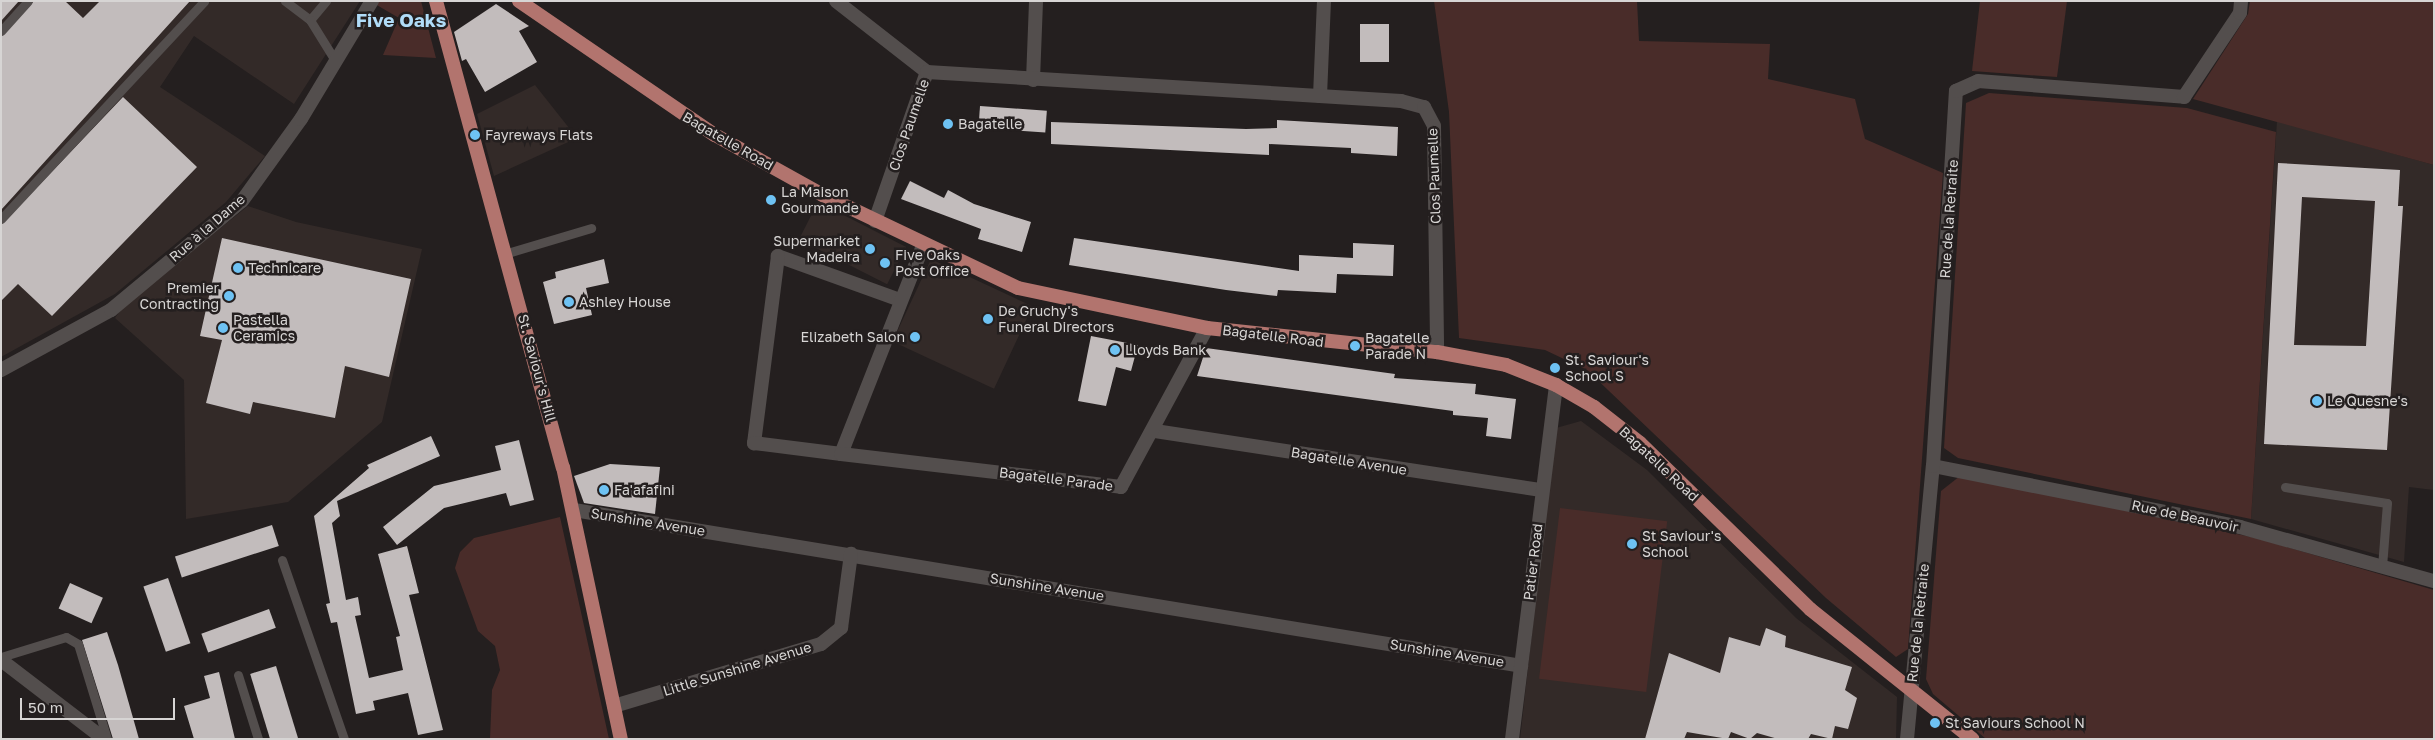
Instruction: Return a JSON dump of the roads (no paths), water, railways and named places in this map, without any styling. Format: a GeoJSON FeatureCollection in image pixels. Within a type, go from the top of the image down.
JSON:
{"type":"FeatureCollection","features":[{"type":"Feature","properties":{"kind":"main road","name":"Bagatelle Road"},"geometry":{"type":"LineString","coordinates":[[519,1],[674,110],[923,246],[1018,288],[1207,328],[1437,352],[1506,365],[1556,385],[1594,407],[1640,443],[1810,609],[1972,739]]}},
{"type":"Feature","properties":{"kind":"main road","name":"St. Saviour's Hill"},"geometry":{"type":"LineString","coordinates":[[436,2],[574,510],[621,739]]}},
{"type":"Feature","properties":{"kind":"street","name":"Rue à la Dame"},"geometry":{"type":"LineString","coordinates":[[1,370],[111,310],[242,201],[301,120],[372,1]]}},
{"type":"Feature","properties":{"kind":"street"},"geometry":{"type":"LineString","coordinates":[[836,1],[927,72]]}},
{"type":"Feature","properties":{"kind":"street"},"geometry":{"type":"LineString","coordinates":[[1033,80],[1036,1]]}},
{"type":"Feature","properties":{"kind":"street"},"geometry":{"type":"LineString","coordinates":[[1320,96],[1324,1]]}},
{"type":"Feature","properties":{"kind":"street","name":"Rue de la Retraite"},"geometry":{"type":"LineString","coordinates":[[1907,739],[1933,466],[1956,91],[1978,81],[2184,97],[2240,14],[2241,1]]}},
{"type":"Feature","properties":{"kind":"street","name":"Clos Paumelle"},"geometry":{"type":"LineString","coordinates":[[876,221],[927,72],[1033,80],[1401,101],[1424,107],[1434,126],[1437,352]]}},
{"type":"Feature","properties":{"kind":"street"},"geometry":{"type":"LineString","coordinates":[[841,454],[900,300],[923,246]]}},
{"type":"Feature","properties":{"kind":"street","name":"Bagatelle Parade"},"geometry":{"type":"LineString","coordinates":[[900,300],[778,256],[754,443],[1121,487],[1155,431],[1207,328]]}},
{"type":"Feature","properties":{"kind":"street","name":"Patier Road"},"geometry":{"type":"LineString","coordinates":[[1512,739],[1556,385]]}},
{"type":"Feature","properties":{"kind":"street","name":"Bagatelle Avenue"},"geometry":{"type":"LineString","coordinates":[[1155,431],[1542,490]]}},
{"type":"Feature","properties":{"kind":"street","name":"Rue de Beauvoir"},"geometry":{"type":"LineString","coordinates":[[1933,466],[2240,527],[2434,581]]}},
{"type":"Feature","properties":{"kind":"street","name":"Sunshine Avenue"},"geometry":{"type":"LineString","coordinates":[[574,510],[852,554],[1520,666]]}},
{"type":"Feature","properties":{"kind":"street","name":"Little Sunshine Avenue"},"geometry":{"type":"LineString","coordinates":[[614,706],[821,644],[841,628],[852,554]]}},
{"type":"Feature","properties":{"kind":"street"},"geometry":{"type":"LineString","coordinates":[[2,659],[106,739]]}},
{"type":"Feature","properties":{"kind":"lane"},"geometry":{"type":"LineString","coordinates":[[1,31],[28,1]]}},
{"type":"Feature","properties":{"kind":"lane"},"geometry":{"type":"LineString","coordinates":[[1,219],[204,1]]}},
{"type":"Feature","properties":{"kind":"lane"},"geometry":{"type":"LineString","coordinates":[[285,1],[310,20],[336,62]]}},
{"type":"Feature","properties":{"kind":"lane"},"geometry":{"type":"LineString","coordinates":[[310,20],[326,1]]}},
{"type":"Feature","properties":{"kind":"lane"},"geometry":{"type":"LineString","coordinates":[[504,254],[591,228]]}},
{"type":"Feature","properties":{"kind":"lane"},"geometry":{"type":"LineString","coordinates":[[2285,487],[2387,503],[2382,566]]}},
{"type":"Feature","properties":{"kind":"lane"},"geometry":{"type":"LineString","coordinates":[[282,560],[344,739]]}},
{"type":"Feature","properties":{"kind":"lane"},"geometry":{"type":"LineString","coordinates":[[2,659],[11,654],[66,637],[78,644],[106,739]]}},
{"type":"Feature","properties":{"kind":"lane"},"geometry":{"type":"LineString","coordinates":[[238,675],[258,739]]}},
{"type":"Feature","properties":{"kind":"place","name":"Bagatelle"},"geometry":{"type":"Point","coordinates":[948,124]}},
{"type":"Feature","properties":{"kind":"place","name":"Fayreways Flats"},"geometry":{"type":"Point","coordinates":[475,135]}},
{"type":"Feature","properties":{"kind":"place","name":"La Maison Gourmande"},"geometry":{"type":"Point","coordinates":[771,200]}},
{"type":"Feature","properties":{"kind":"place","name":"Supermarket Madeira"},"geometry":{"type":"Point","coordinates":[870,249]}},
{"type":"Feature","properties":{"kind":"place","name":"Five Oaks Post Office"},"geometry":{"type":"Point","coordinates":[885,263]}},
{"type":"Feature","properties":{"kind":"place","name":"Technicare"},"geometry":{"type":"Point","coordinates":[238,268]}},
{"type":"Feature","properties":{"kind":"place","name":"Premier Contracting"},"geometry":{"type":"Point","coordinates":[229,296]}},
{"type":"Feature","properties":{"kind":"place","name":"Ashley House"},"geometry":{"type":"Point","coordinates":[569,302]}},
{"type":"Feature","properties":{"kind":"place","name":"De Gruchy's Funeral Directors"},"geometry":{"type":"Point","coordinates":[988,319]}},
{"type":"Feature","properties":{"kind":"place","name":"Pastella Ceramics"},"geometry":{"type":"Point","coordinates":[223,328]}},
{"type":"Feature","properties":{"kind":"place","name":"Elizabeth Salon"},"geometry":{"type":"Point","coordinates":[915,337]}},
{"type":"Feature","properties":{"kind":"place","name":"Bagatelle Parade N"},"geometry":{"type":"Point","coordinates":[1355,346]}},
{"type":"Feature","properties":{"kind":"place","name":"Lloyds Bank"},"geometry":{"type":"Point","coordinates":[1115,350]}},
{"type":"Feature","properties":{"kind":"place","name":"St. Saviour's School S"},"geometry":{"type":"Point","coordinates":[1555,368]}},
{"type":"Feature","properties":{"kind":"place","name":"Le Quesne's"},"geometry":{"type":"Point","coordinates":[2317,401]}},
{"type":"Feature","properties":{"kind":"place","name":"Fa'afafini"},"geometry":{"type":"Point","coordinates":[604,490]}},
{"type":"Feature","properties":{"kind":"place","name":"St Saviour's School"},"geometry":{"type":"Point","coordinates":[1632,544]}},
{"type":"Feature","properties":{"kind":"place","name":"St Saviours School N"},"geometry":{"type":"Point","coordinates":[1935,723]}},
{"type":"Feature","properties":{"kind":"district","name":"Five Oaks"},"geometry":{"type":"Point","coordinates":[401,20]}}]}
